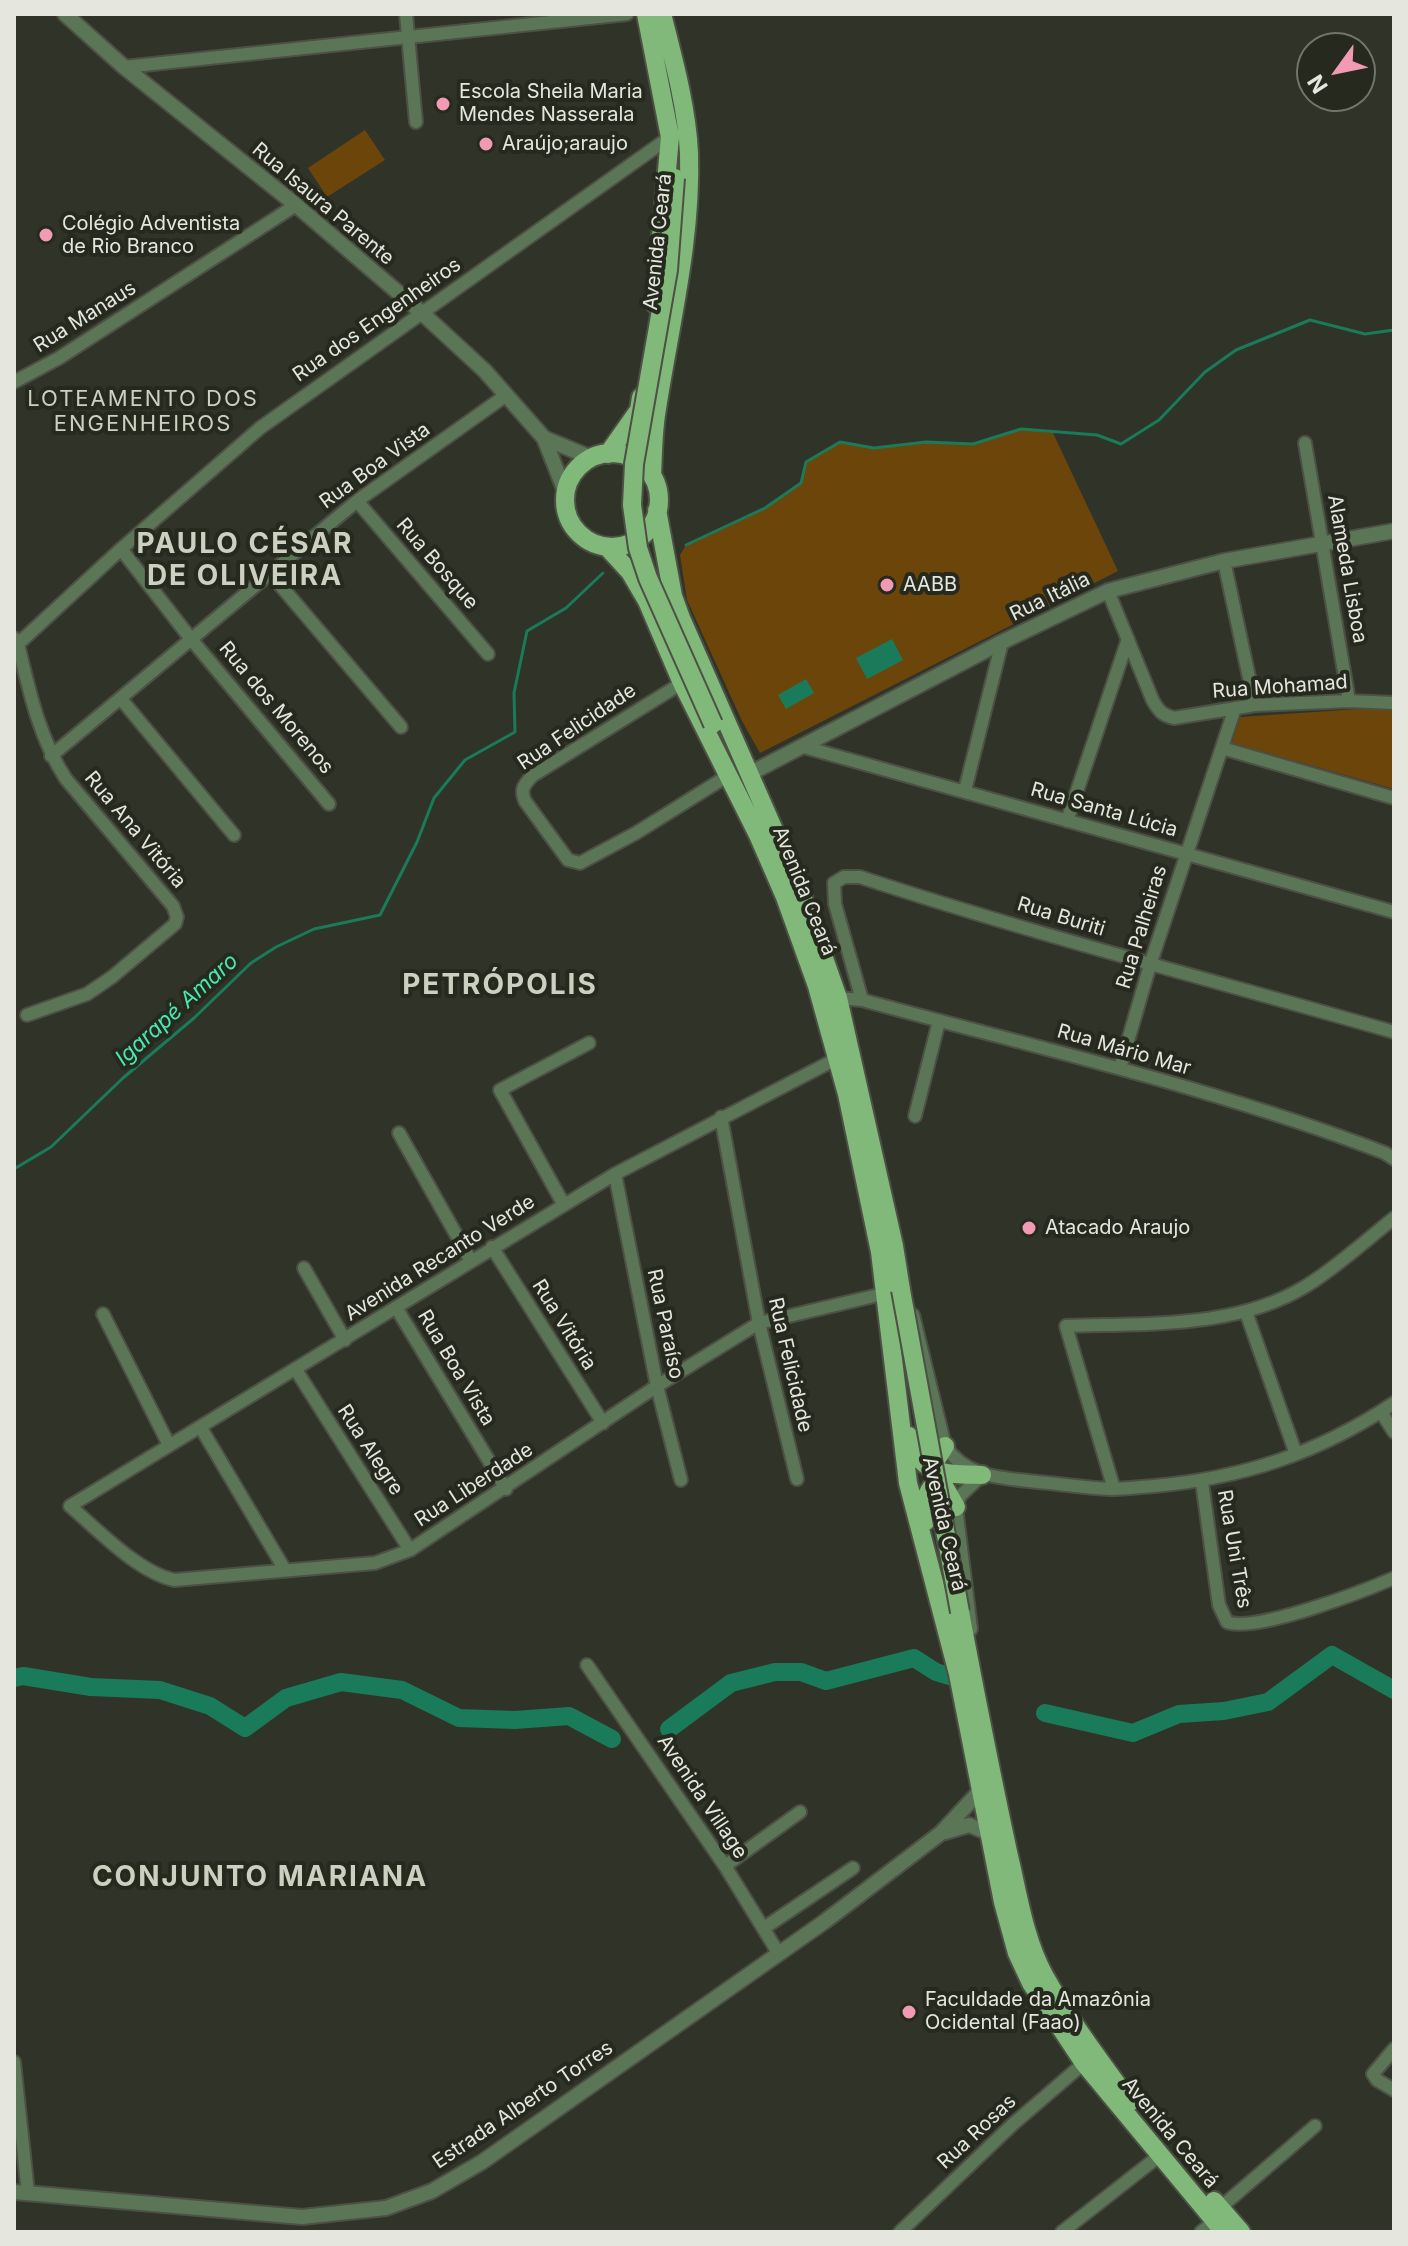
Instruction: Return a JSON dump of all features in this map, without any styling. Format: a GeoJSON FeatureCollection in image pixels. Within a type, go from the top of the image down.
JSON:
{"type":"FeatureCollection","features":[{"type":"Feature","properties":{"kind":"main road","name":"Avenida Ceará"},"geometry":{"type":"LineString","coordinates":[[600,456],[639,410],[653,320],[670,141],[646,14]]}},
{"type":"Feature","properties":{"kind":"main road","name":"Avenida Ceará"},"geometry":{"type":"LineString","coordinates":[[652,476],[655,419],[675,307],[689,189],[689,149],[674,60],[662,14]]}},
{"type":"Feature","properties":{"kind":"main road"},"geometry":{"type":"LineString","coordinates":[[670,141],[675,178],[668,270],[634,464],[632,505],[635,533],[645,569],[713,724],[727,771]]}},
{"type":"Feature","properties":{"kind":"main road"},"geometry":{"type":"LineString","coordinates":[[600,456],[633,459],[652,476],[658,493],[657,510],[651,526],[639,538],[624,545],[607,547],[590,541],[577,531],[568,516],[566,494],[572,475],[600,456]]}},
{"type":"Feature","properties":{"kind":"main road","name":"Avenida Ceará"},"geometry":{"type":"LineString","coordinates":[[657,510],[673,596],[681,618],[799,887],[838,998],[969,1662],[1026,1926],[1044,1974],[1080,2033],[1215,2223]]}},
{"type":"Feature","properties":{"kind":"main road"},"geometry":{"type":"LineString","coordinates":[[607,547],[640,587],[682,683],[727,771]]}},
{"type":"Feature","properties":{"kind":"main road","name":"Avenida Ceará"},"geometry":{"type":"LineString","coordinates":[[727,771],[785,897],[817,986],[896,1289],[899,1398],[908,1483],[958,1674],[1003,1902],[1017,1953],[1031,1983],[1084,2063],[1215,2223],[1241,2232]]}},
{"type":"Feature","properties":{"kind":"main road"},"geometry":{"type":"LineString","coordinates":[[899,1398],[912,1450],[924,1466],[955,1474],[982,1475]]}},
{"type":"Feature","properties":{"kind":"main road"},"geometry":{"type":"LineString","coordinates":[[919,1459],[938,1457],[945,1446]]}},
{"type":"Feature","properties":{"kind":"main road"},"geometry":{"type":"LineString","coordinates":[[934,1575],[924,1508],[927,1494],[931,1488],[944,1486],[956,1507]]}},
{"type":"Feature","properties":{"kind":"street","name":"Rua Isaura Parente"},"geometry":{"type":"LineString","coordinates":[[65,14],[124,67],[296,205],[485,371],[544,438],[566,494]]}},
{"type":"Feature","properties":{"kind":"street"},"geometry":{"type":"LineString","coordinates":[[406,14],[416,122]]}},
{"type":"Feature","properties":{"kind":"street"},"geometry":{"type":"LineString","coordinates":[[124,67],[627,14]]}},
{"type":"Feature","properties":{"kind":"street","name":"Rua dos Engenheiros"},"geometry":{"type":"LineString","coordinates":[[16,641],[260,428],[670,141]]}},
{"type":"Feature","properties":{"kind":"street","name":"Rua Manaus"},"geometry":{"type":"LineString","coordinates":[[14,382],[59,358],[296,205]]}},
{"type":"Feature","properties":{"kind":"street","name":"Rua Boa Vista"},"geometry":{"type":"LineString","coordinates":[[51,756],[357,501],[505,396]]}},
{"type":"Feature","properties":{"kind":"street","name":"Rua Isaura Parente"},"geometry":{"type":"LineString","coordinates":[[544,438],[600,456]]}},
{"type":"Feature","properties":{"kind":"street","name":"Alameda Lisboa"},"geometry":{"type":"LineString","coordinates":[[1305,443],[1349,701]]}},
{"type":"Feature","properties":{"kind":"street","name":"Rua Bosque"},"geometry":{"type":"LineString","coordinates":[[357,501],[488,654]]}},
{"type":"Feature","properties":{"kind":"street","name":"Rua Itália"},"geometry":{"type":"LineString","coordinates":[[749,774],[1002,642],[1108,591],[1224,561],[1394,531]]}},
{"type":"Feature","properties":{"kind":"street","name":"Rua dos Morenos"},"geometry":{"type":"LineString","coordinates":[[121,549],[191,639],[329,804]]}},
{"type":"Feature","properties":{"kind":"street"},"geometry":{"type":"LineString","coordinates":[[1224,561],[1255,705]]}},
{"type":"Feature","properties":{"kind":"street"},"geometry":{"type":"LineString","coordinates":[[269,572],[401,727]]}},
{"type":"Feature","properties":{"kind":"street","name":"Rua Mohamad"},"geometry":{"type":"LineString","coordinates":[[1108,591],[1161,714],[1174,718],[1255,705],[1349,701],[1394,703]]}},
{"type":"Feature","properties":{"kind":"street"},"geometry":{"type":"LineString","coordinates":[[1067,821],[1128,639]]}},
{"type":"Feature","properties":{"kind":"street","name":"Rua Ana Vitória"},"geometry":{"type":"LineString","coordinates":[[16,641],[32,702],[51,756],[66,779],[173,906],[177,917],[175,924],[87,994],[27,1015]]}},
{"type":"Feature","properties":{"kind":"street"},"geometry":{"type":"LineString","coordinates":[[965,790],[1002,642]]}},
{"type":"Feature","properties":{"kind":"street","name":"Rua Felicidade"},"geometry":{"type":"LineString","coordinates":[[682,683],[532,776],[521,792],[525,801],[568,860],[580,863],[636,833],[727,771]]}},
{"type":"Feature","properties":{"kind":"street"},"geometry":{"type":"LineString","coordinates":[[121,699],[234,835]]}},
{"type":"Feature","properties":{"kind":"street","name":"Rua Palheiras"},"geometry":{"type":"LineString","coordinates":[[1120,1068],[1150,965],[1235,708]]}},
{"type":"Feature","properties":{"kind":"street","name":"Rua Santa Lúcia"},"geometry":{"type":"LineString","coordinates":[[804,747],[1394,912]]}},
{"type":"Feature","properties":{"kind":"street"},"geometry":{"type":"LineString","coordinates":[[1222,748],[1394,798]]}},
{"type":"Feature","properties":{"kind":"street","name":"Rua Buriti"},"geometry":{"type":"LineString","coordinates":[[862,1000],[835,904],[834,883],[844,877],[860,877],[1150,965],[1394,1032]]}},
{"type":"Feature","properties":{"kind":"street","name":"Rua Mário Mar"},"geometry":{"type":"LineString","coordinates":[[838,998],[862,1000],[1120,1068],[1317,1127],[1394,1159]]}},
{"type":"Feature","properties":{"kind":"street"},"geometry":{"type":"LineString","coordinates":[[915,1116],[939,1021]]}},
{"type":"Feature","properties":{"kind":"street"},"geometry":{"type":"LineString","coordinates":[[564,1205],[500,1090],[589,1043]]}},
{"type":"Feature","properties":{"kind":"street","name":"Avenida Recanto Verde"},"geometry":{"type":"LineString","coordinates":[[70,1506],[615,1174],[838,1058]]}},
{"type":"Feature","properties":{"kind":"street","name":"Rua Felicidade"},"geometry":{"type":"LineString","coordinates":[[721,1117],[759,1323],[797,1479]]}},
{"type":"Feature","properties":{"kind":"street"},"geometry":{"type":"LineString","coordinates":[[399,1133],[471,1261]]}},
{"type":"Feature","properties":{"kind":"street","name":"Rua Paraíso"},"geometry":{"type":"LineString","coordinates":[[615,1174],[657,1386],[681,1480]]}},
{"type":"Feature","properties":{"kind":"street"},"geometry":{"type":"LineString","coordinates":[[1114,1489],[1066,1326],[1167,1322],[1246,1312],[1308,1285],[1394,1218]]}},
{"type":"Feature","properties":{"kind":"street","name":"Rua Vitória"},"geometry":{"type":"LineString","coordinates":[[492,1247],[603,1423]]}},
{"type":"Feature","properties":{"kind":"street"},"geometry":{"type":"LineString","coordinates":[[304,1268],[345,1340]]}},
{"type":"Feature","properties":{"kind":"street","name":"Rua Liberdade"},"geometry":{"type":"LineString","coordinates":[[70,1506],[159,1577],[174,1580],[375,1563],[410,1550],[657,1386],[759,1323],[896,1289]]}},
{"type":"Feature","properties":{"kind":"street","name":"Avenida Ceará"},"geometry":{"type":"LineString","coordinates":[[896,1289],[910,1303],[945,1446],[952,1457],[982,1475],[960,1496],[956,1507],[972,1643],[969,1662]]}},
{"type":"Feature","properties":{"kind":"street","name":"Rua Boa Vista"},"geometry":{"type":"LineString","coordinates":[[397,1309],[506,1489]]}},
{"type":"Feature","properties":{"kind":"street"},"geometry":{"type":"LineString","coordinates":[[1246,1312],[1296,1454]]}},
{"type":"Feature","properties":{"kind":"street"},"geometry":{"type":"LineString","coordinates":[[103,1314],[169,1445]]}},
{"type":"Feature","properties":{"kind":"street","name":"Rua Alegre"},"geometry":{"type":"LineString","coordinates":[[296,1370],[410,1550]]}},
{"type":"Feature","properties":{"kind":"street"},"geometry":{"type":"LineString","coordinates":[[982,1475],[1114,1489],[1202,1482],[1228,1477],[1296,1454],[1332,1439],[1394,1403]]}},
{"type":"Feature","properties":{"kind":"street"},"geometry":{"type":"LineString","coordinates":[[1381,1412],[1394,1432]]}},
{"type":"Feature","properties":{"kind":"street"},"geometry":{"type":"LineString","coordinates":[[201,1428],[285,1570]]}},
{"type":"Feature","properties":{"kind":"street","name":"Rua Uni Três"},"geometry":{"type":"LineString","coordinates":[[1202,1482],[1219,1605],[1227,1622],[1237,1625],[1268,1620],[1372,1588],[1394,1578]]}},
{"type":"Feature","properties":{"kind":"street","name":"Avenida Village"},"geometry":{"type":"LineString","coordinates":[[587,1665],[725,1866],[779,1954]]}},
{"type":"Feature","properties":{"kind":"street","name":"Estrada Alberto Torres"},"geometry":{"type":"LineString","coordinates":[[21,2193],[302,2217],[386,2208],[432,2191],[482,2162],[779,1954],[941,1833],[981,1790]]}},
{"type":"Feature","properties":{"kind":"street"},"geometry":{"type":"LineString","coordinates":[[725,1866],[800,1812]]}},
{"type":"Feature","properties":{"kind":"street"},"geometry":{"type":"LineString","coordinates":[[941,1833],[969,1825],[989,1833]]}},
{"type":"Feature","properties":{"kind":"street"},"geometry":{"type":"LineString","coordinates":[[764,1928],[853,1868]]}},
{"type":"Feature","properties":{"kind":"street"},"geometry":{"type":"LineString","coordinates":[[1394,2049],[1373,2074],[1394,2090]]}},
{"type":"Feature","properties":{"kind":"street"},"geometry":{"type":"LineString","coordinates":[[14,2062],[21,2193]]}},
{"type":"Feature","properties":{"kind":"street","name":"Rua Rosas"},"geometry":{"type":"LineString","coordinates":[[900,2232],[1012,2125],[1084,2063]]}},
{"type":"Feature","properties":{"kind":"street"},"geometry":{"type":"LineString","coordinates":[[1215,2223],[1315,2126]]}},
{"type":"Feature","properties":{"kind":"street"},"geometry":{"type":"LineString","coordinates":[[1062,2232],[1159,2156]]}},
{"type":"Feature","properties":{"kind":"shaded area"},"geometry":{"type":"Polygon","coordinates":[[[365,130],[385,160],[327,197],[308,168],[365,130]]]}},
{"type":"Feature","properties":{"kind":"shaded area","name":"AABB"},"geometry":{"type":"Polygon","coordinates":[[[1021,429],[1053,433],[1118,571],[760,753],[742,721],[687,600],[680,555],[686,545],[765,508],[801,483],[806,462],[840,442],[874,448],[926,442],[973,444],[1021,429]]]}},
{"type":"Feature","properties":{"kind":"shaded area"},"geometry":{"type":"Polygon","coordinates":[[[892,639],[903,660],[867,679],[856,658],[892,639]]]}},
{"type":"Feature","properties":{"kind":"shaded area"},"geometry":{"type":"Polygon","coordinates":[[[806,679],[814,693],[786,709],[778,695],[806,679]]]}},
{"type":"Feature","properties":{"kind":"shaded area"},"geometry":{"type":"Polygon","coordinates":[[[1394,709],[1394,789],[1232,743],[1240,717],[1394,709]]]}},
{"type":"Feature","properties":{"kind":"waterway","name":"Igarapé Amaro"},"geometry":{"type":"LineString","coordinates":[[686,545],[765,508],[801,483],[806,462],[840,442],[874,448],[926,442],[973,444],[1021,429],[1097,435],[1121,444],[1159,420],[1205,372],[1236,350],[1310,320],[1365,334],[1394,330]]}},
{"type":"Feature","properties":{"kind":"waterway","name":"Igarapé Amaro"},"geometry":{"type":"LineString","coordinates":[[14,1169],[51,1147],[251,963],[314,929],[380,915],[417,842],[434,798],[465,760],[515,732],[514,693],[527,631],[566,608],[603,573]]}},
{"type":"Feature","properties":{"kind":"waterway"},"geometry":{"type":"LineString","coordinates":[[1045,1713],[1133,1733],[1179,1714],[1224,1711],[1268,1702],[1332,1655],[1394,1690]]}},
{"type":"Feature","properties":{"kind":"waterway"},"geometry":{"type":"LineString","coordinates":[[669,1729],[731,1683],[775,1672],[801,1672],[826,1681],[914,1658],[936,1672],[959,1679]]}},
{"type":"Feature","properties":{"kind":"waterway"},"geometry":{"type":"LineString","coordinates":[[14,1678],[23,1676],[91,1687],[160,1690],[210,1706],[245,1728],[286,1698],[341,1682],[402,1690],[459,1718],[515,1720],[569,1716],[612,1739]]}},
{"type":"Feature","properties":{"kind":"place","name":"Escola Sheila Maria Mendes Nasserala"},"geometry":{"type":"Point","coordinates":[443,104]}},
{"type":"Feature","properties":{"kind":"place","name":"Araújo;araujo"},"geometry":{"type":"Point","coordinates":[486,144]}},
{"type":"Feature","properties":{"kind":"place","name":"Colégio Adventista de Rio Branco"},"geometry":{"type":"Point","coordinates":[46,235]}},
{"type":"Feature","properties":{"kind":"place","name":"AABB"},"geometry":{"type":"Point","coordinates":[887,585]}},
{"type":"Feature","properties":{"kind":"place","name":"Atacado Araujo"},"geometry":{"type":"Point","coordinates":[1029,1228]}},
{"type":"Feature","properties":{"kind":"place","name":"Faculdade da Amazônia Ocidental (Faao)"},"geometry":{"type":"Point","coordinates":[909,2012]}},
{"type":"Feature","properties":{"kind":"district","name":"LOTEAMENTO DOS ENGENHEIROS"},"geometry":{"type":"Point","coordinates":[143,412]}},
{"type":"Feature","properties":{"kind":"district","name":"PAULO CÉSAR DE OLIVEIRA"},"geometry":{"type":"Point","coordinates":[245,561]}},
{"type":"Feature","properties":{"kind":"district","name":"PETRÓPOLIS"},"geometry":{"type":"Point","coordinates":[500,986]}},
{"type":"Feature","properties":{"kind":"district","name":"CONJUNTO MARIANA"},"geometry":{"type":"Point","coordinates":[260,1878]}}]}
